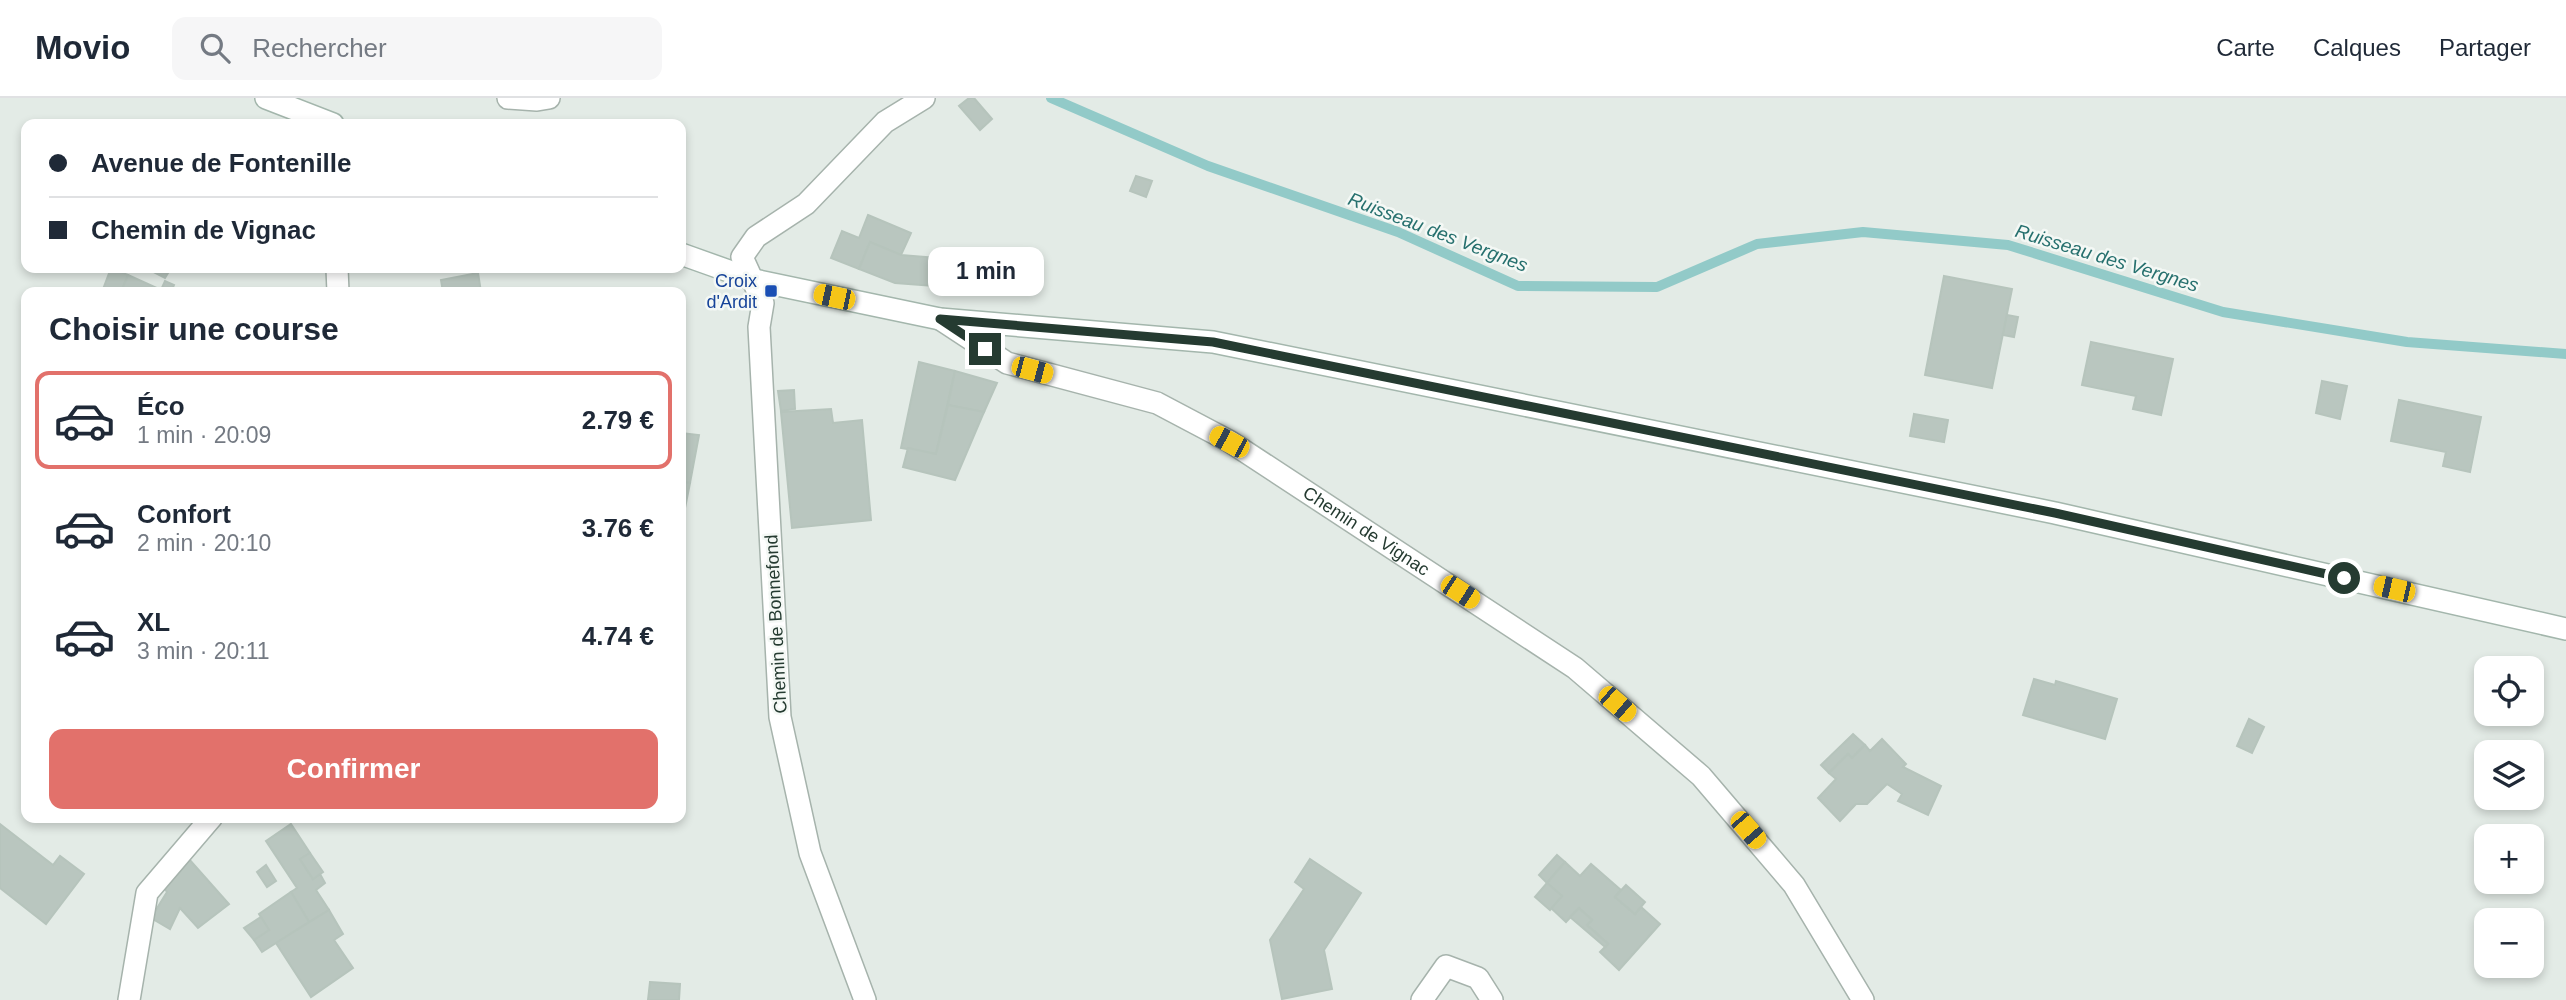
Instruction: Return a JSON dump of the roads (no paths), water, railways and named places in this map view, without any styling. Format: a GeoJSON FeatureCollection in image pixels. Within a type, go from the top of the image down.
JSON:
{"type":"FeatureCollection","features":[{"type":"Feature","properties":{"kind":"street"},"geometry":{"type":"LineString","coordinates":[[266,98],[309,119]]}},
{"type":"Feature","properties":{"kind":"street"},"geometry":{"type":"LineString","coordinates":[[508,98],[549,98]]}},
{"type":"Feature","properties":{"kind":"street","name":"Chemin de Bonnefond"},"geometry":{"type":"LineString","coordinates":[[866,1000],[810,853],[780,717],[759,327],[763,303],[742,257],[756,237],[806,204],[885,122],[924,98]]}},
{"type":"Feature","properties":{"kind":"street"},"geometry":{"type":"LineString","coordinates":[[686,256],[754,280],[940,319],[1213,342],[2055,513],[2566,629]]}},
{"type":"Feature","properties":{"kind":"street","name":"Chemin de Vignac"},"geometry":{"type":"LineString","coordinates":[[940,319],[1007,363],[1157,403],[1229,442],[1575,668],[1701,776],[1794,885],[1863,1000]]}},
{"type":"Feature","properties":{"kind":"street"},"geometry":{"type":"LineString","coordinates":[[129,1000],[147,893],[207,823]]}},
{"type":"Feature","properties":{"kind":"street"},"geometry":{"type":"LineString","coordinates":[[1422,1000],[1446,966],[1478,978],[1492,1000]]}},
{"type":"Feature","properties":{"kind":"waterway","name":"Ruisseau des Vergnes"},"geometry":{"type":"LineString","coordinates":[[1051,98],[1208,166],[1398,232],[1518,286],[1657,287],[1757,244],[1863,232],[2008,245],[2223,312],[2407,342],[2566,354]]}},
{"type":"Feature","properties":{"kind":"place","name":"Croix d'Ardit"},"geometry":{"type":"Point","coordinates":[771,291]}}]}
